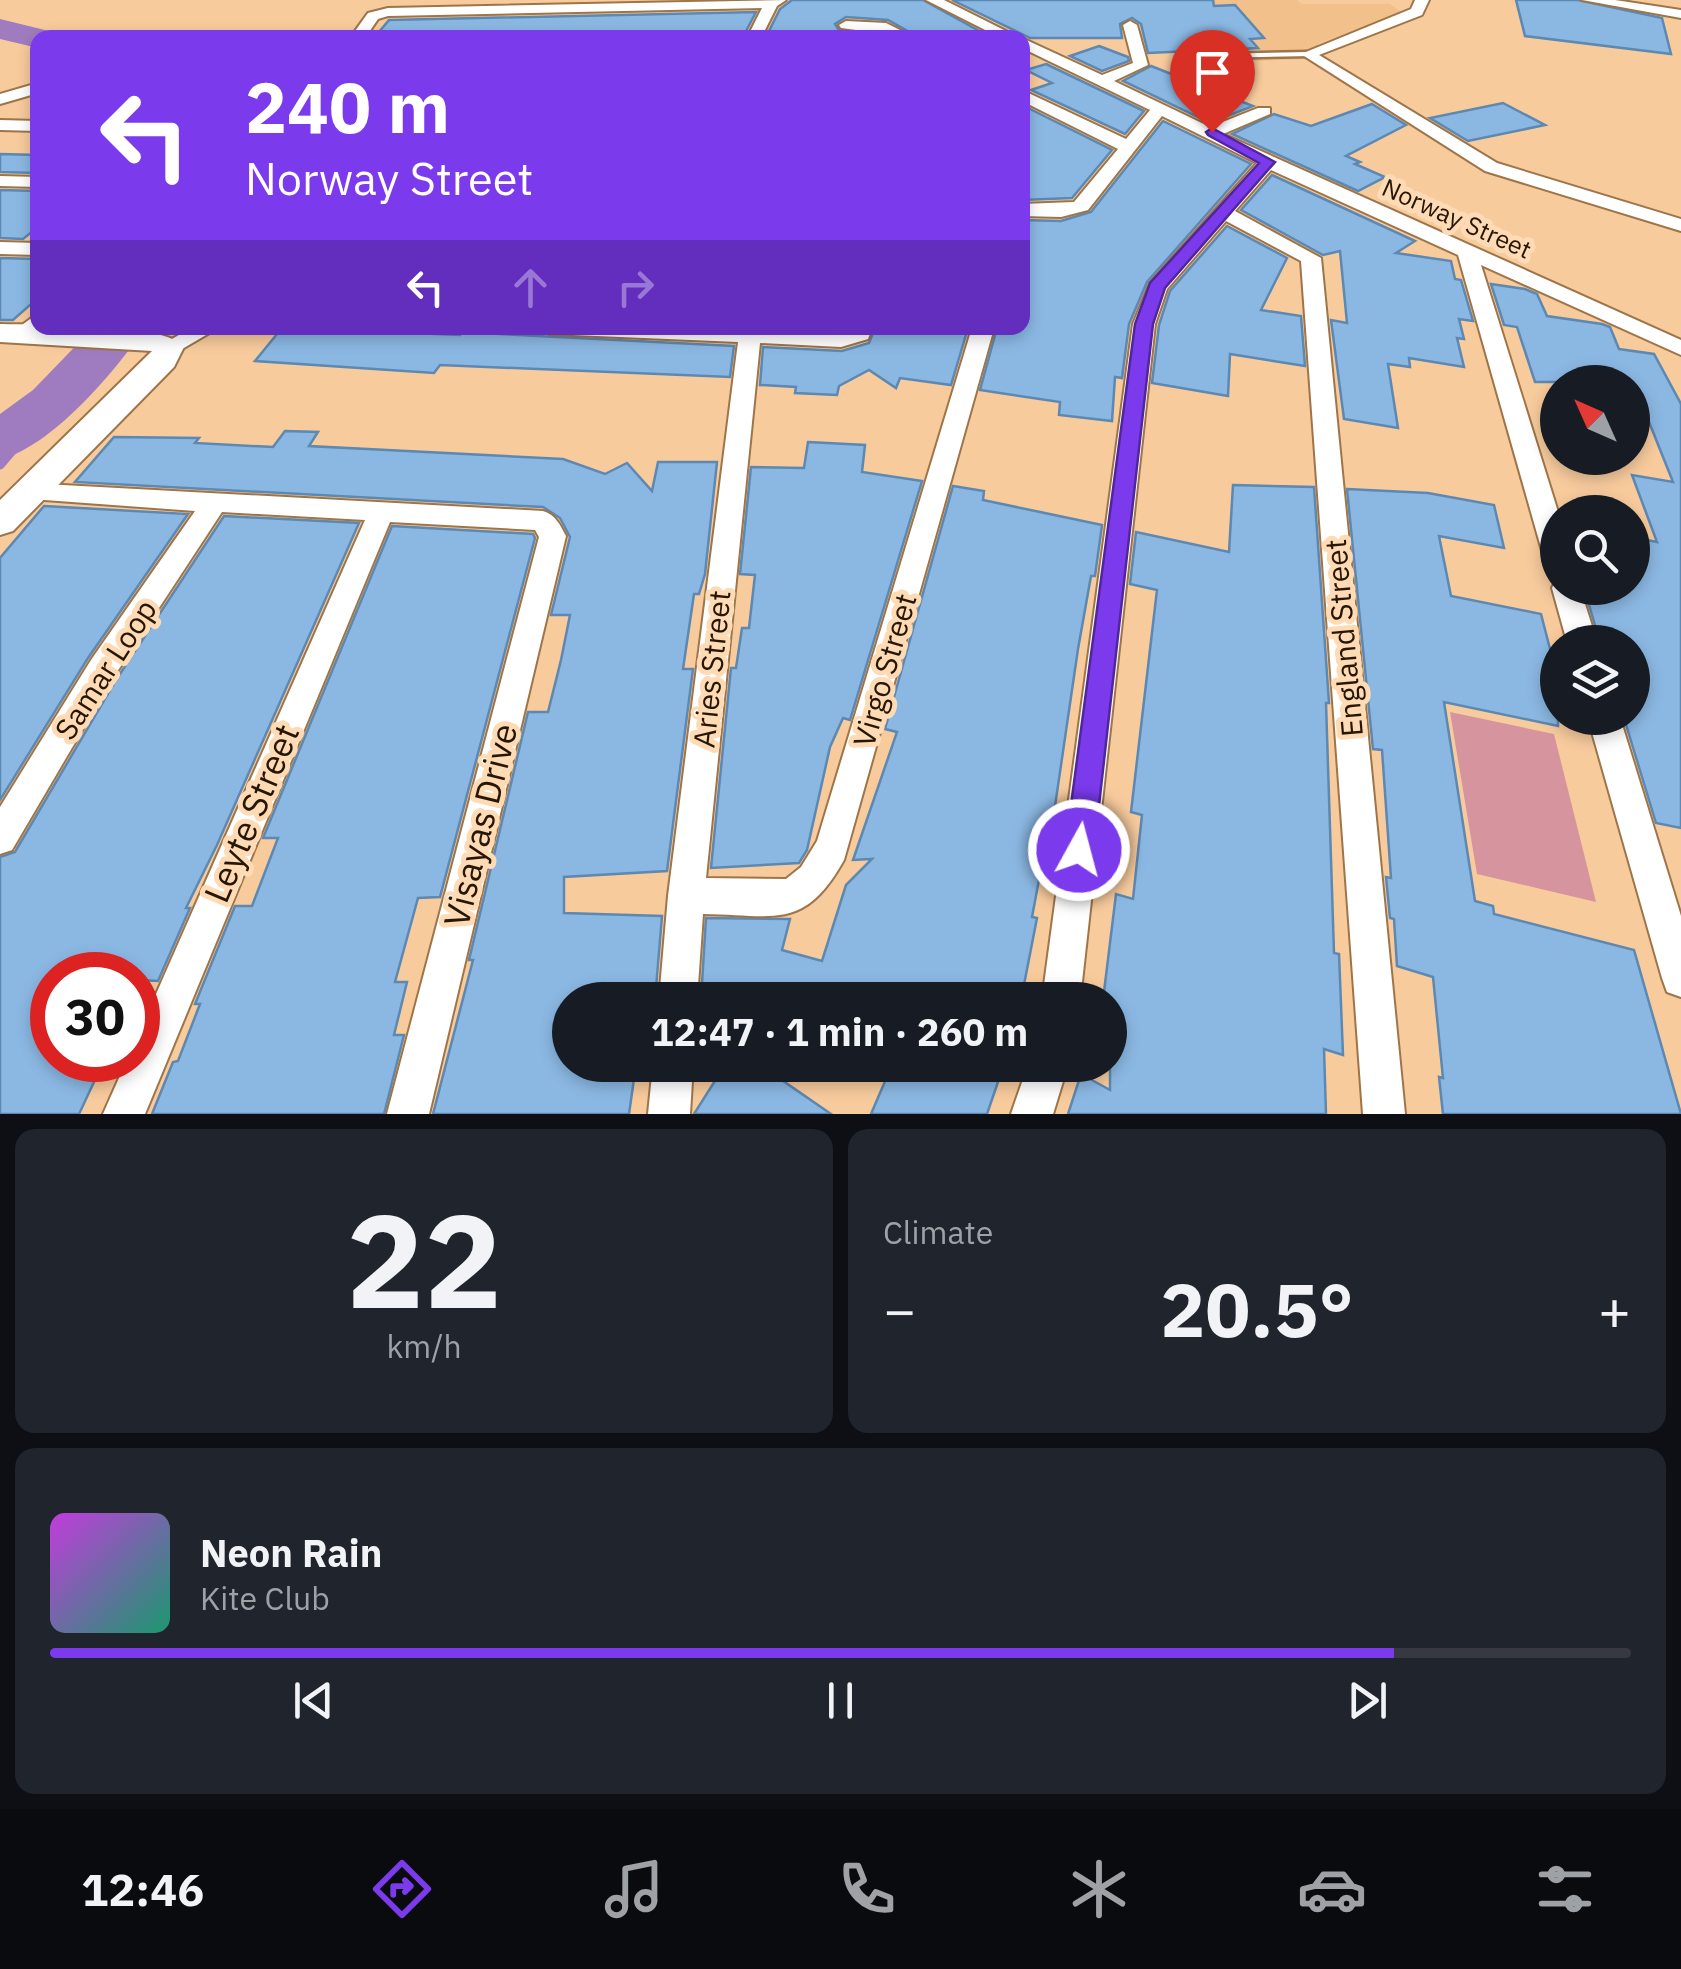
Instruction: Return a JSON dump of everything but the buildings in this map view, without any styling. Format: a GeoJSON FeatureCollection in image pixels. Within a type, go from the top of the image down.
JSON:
{"type":"FeatureCollection","features":[{"type":"Feature","properties":{"kind":"street"},"geometry":{"type":"LineString","coordinates":[[932,0],[996,30]]}},
{"type":"Feature","properties":{"kind":"street"},"geometry":{"type":"LineString","coordinates":[[1308,54],[1417,12],[1422,0]]}},
{"type":"Feature","properties":{"kind":"street"},"geometry":{"type":"LineString","coordinates":[[1589,0],[1678,14],[1681,30]]}},
{"type":"Feature","properties":{"kind":"street"},"geometry":{"type":"LineString","coordinates":[[363,30],[373,16],[388,12],[775,2]]}},
{"type":"Feature","properties":{"kind":"street"},"geometry":{"type":"LineString","coordinates":[[759,30],[775,2]]}},
{"type":"Feature","properties":{"kind":"street"},"geometry":{"type":"LineString","coordinates":[[1103,80],[1141,65],[1130,24]]}},
{"type":"Feature","properties":{"kind":"street"},"geometry":{"type":"LineString","coordinates":[[846,25],[892,30]]}},
{"type":"Feature","properties":{"kind":"street","name":"Norway Street"},"geometry":{"type":"LineString","coordinates":[[1030,46],[1268,162],[1466,248],[1678,351]]}},
{"type":"Feature","properties":{"kind":"street"},"geometry":{"type":"LineString","coordinates":[[1308,54],[1491,167],[1680,223]]}},
{"type":"Feature","properties":{"kind":"street"},"geometry":{"type":"LineString","coordinates":[[0,99],[30,90]]}},
{"type":"Feature","properties":{"kind":"street"},"geometry":{"type":"LineString","coordinates":[[1030,99],[1128,147]]}},
{"type":"Feature","properties":{"kind":"street"},"geometry":{"type":"LineString","coordinates":[[1030,113],[1046,107]]}},
{"type":"Feature","properties":{"kind":"street"},"geometry":{"type":"LineString","coordinates":[[1030,210],[1061,211],[1081,206],[1161,107]]}},
{"type":"Feature","properties":{"kind":"street"},"geometry":{"type":"LineString","coordinates":[[1212,132],[1264,111]]}},
{"type":"Feature","properties":{"kind":"street"},"geometry":{"type":"LineString","coordinates":[[0,125],[30,126]]}},
{"type":"Feature","properties":{"kind":"street"},"geometry":{"type":"LineString","coordinates":[[1063,982],[1144,324],[1156,287],[1268,162]]}},
{"type":"Feature","properties":{"kind":"street"},"geometry":{"type":"LineString","coordinates":[[0,181],[30,182]]}},
{"type":"Feature","properties":{"kind":"street","name":"England Street"},"geometry":{"type":"LineString","coordinates":[[1224,213],[1311,258],[1384,1114]]}},
{"type":"Feature","properties":{"kind":"street"},"geometry":{"type":"LineString","coordinates":[[0,248],[30,249]]}},
{"type":"Feature","properties":{"kind":"street"},"geometry":{"type":"LineString","coordinates":[[1466,248],[1540,497]]}},
{"type":"Feature","properties":{"kind":"street"},"geometry":{"type":"LineString","coordinates":[[0,522],[26,492],[164,360],[155,338],[106,335]]}},
{"type":"Feature","properties":{"kind":"street","name":"Aries Street"},"geometry":{"type":"LineString","coordinates":[[679,982],[749,335]]}},
{"type":"Feature","properties":{"kind":"street"},"geometry":{"type":"LineString","coordinates":[[775,335],[841,340],[857,335]]}},
{"type":"Feature","properties":{"kind":"street","name":"Virgo Street"},"geometry":{"type":"LineString","coordinates":[[686,896],[792,897],[814,879],[832,848],[981,335]]}},
{"type":"Feature","properties":{"kind":"street"},"geometry":{"type":"LineString","coordinates":[[26,492],[381,513]]}},
{"type":"Feature","properties":{"kind":"street","name":"Samar Loop"},"geometry":{"type":"LineString","coordinates":[[0,838],[102,668],[214,504]]}},
{"type":"Feature","properties":{"kind":"street","name":"Visayas Drive"},"geometry":{"type":"LineString","coordinates":[[381,513],[543,521],[554,536],[408,1114]]}},
{"type":"Feature","properties":{"kind":"street","name":"Leyte Street"},"geometry":{"type":"LineString","coordinates":[[124,1114],[381,513]]}},
{"type":"Feature","properties":{"kind":"street"},"geometry":{"type":"LineString","coordinates":[[1609,735],[1681,978]]}},
{"type":"Feature","properties":{"kind":"street"},"geometry":{"type":"LineString","coordinates":[[669,1114],[671,1082]]}},
{"type":"Feature","properties":{"kind":"street"},"geometry":{"type":"LineString","coordinates":[[1032,1114],[1042,1082]]}},
{"type":"Feature","properties":{"kind":"lane"},"geometry":{"type":"LineString","coordinates":[[1215,56],[1308,54]]}},
{"type":"Feature","properties":{"kind":"shaded area"},"geometry":{"type":"Polygon","coordinates":[[[1021,0],[1297,0],[1302,4],[1390,4],[1404,14],[1319,43],[1309,59],[1182,64],[1169,22],[1021,0]]]}},
{"type":"Feature","properties":{"kind":"shaded area"},"geometry":{"type":"Polygon","coordinates":[[[1450,712],[1540,731],[1540,735],[1554,735],[1596,902],[1477,874],[1450,712]]]}},
{"type":"Feature","properties":{"kind":"waterway"},"geometry":{"type":"LineString","coordinates":[[0,29],[30,36]]}},
{"type":"Feature","properties":{"kind":"waterway"},"geometry":{"type":"LineString","coordinates":[[0,441],[52,402],[114,335]]}},
{"type":"Feature","properties":{"kind":"waterway"},"geometry":{"type":"LineString","coordinates":[[0,465],[68,386]]}},
{"type":"Feature","properties":{"kind":"route"},"geometry":{"type":"LineString","coordinates":[[1079,850],[1144,324],[1156,287],[1268,162],[1212,132]]}}]}
